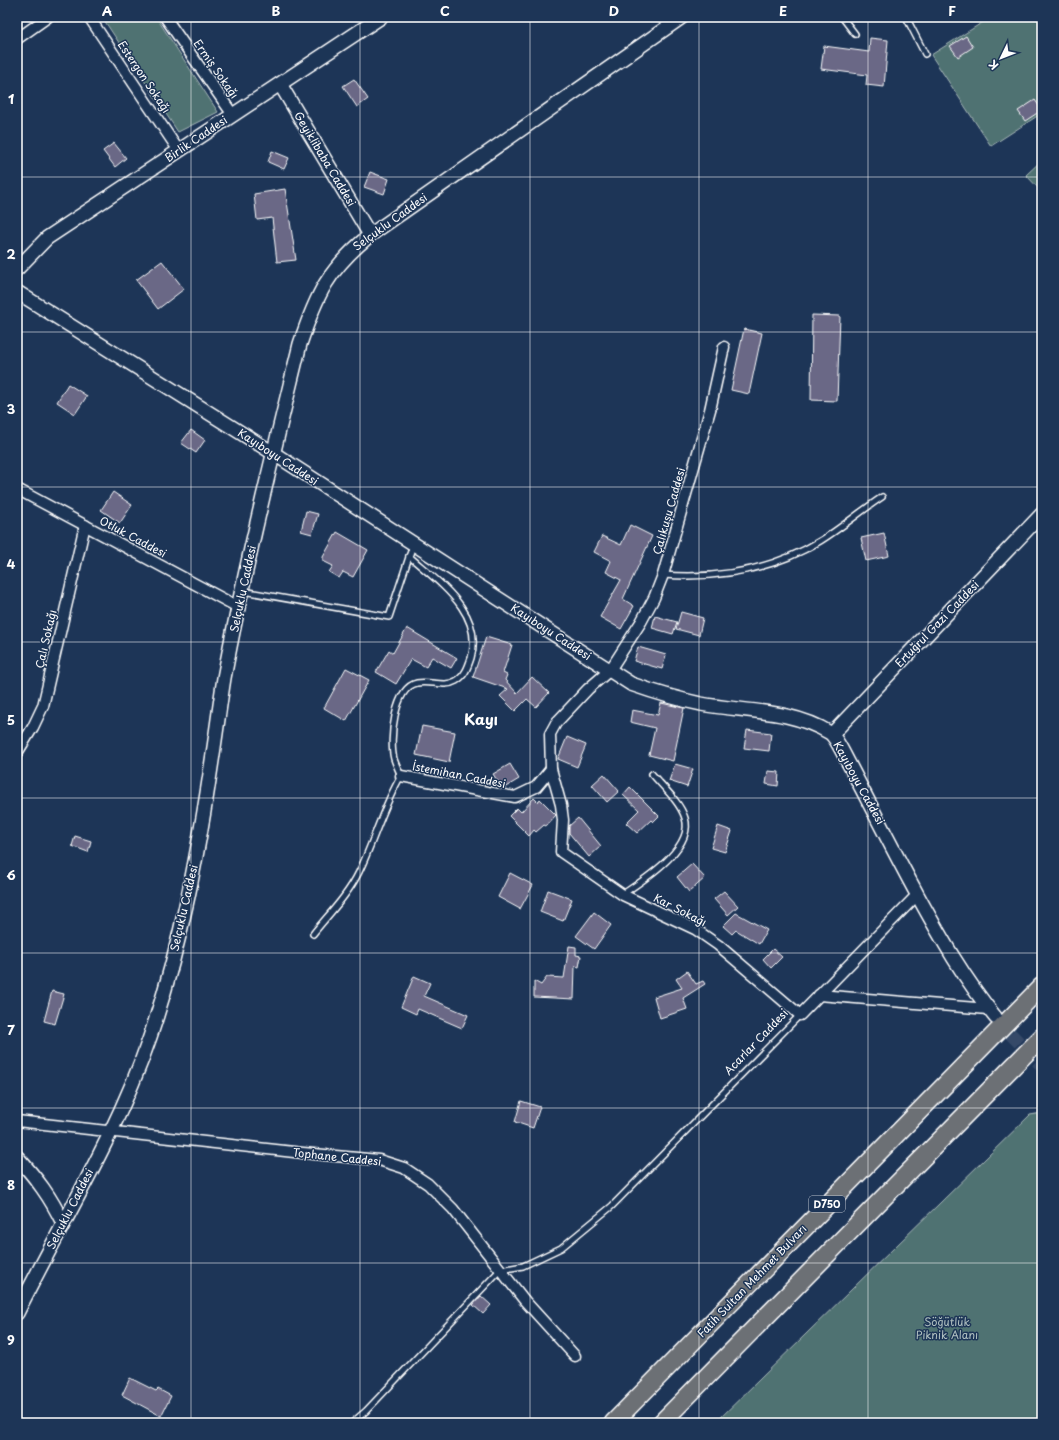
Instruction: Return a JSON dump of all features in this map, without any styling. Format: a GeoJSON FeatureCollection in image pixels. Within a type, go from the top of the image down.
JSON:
{"type":"FeatureCollection","features":[{"type":"Feature","properties":{"kind":"highway","name":"Fatih Sultan Mehmet Bulvarı"},"geometry":{"type":"LineString","coordinates":[[613,1423],[1042,986]]}},
{"type":"Feature","properties":{"kind":"highway"},"geometry":{"type":"LineString","coordinates":[[661,1423],[1042,1038]]}},
{"type":"Feature","properties":{"kind":"street"},"geometry":{"type":"LineString","coordinates":[[17,38],[48,17]]}},
{"type":"Feature","properties":{"kind":"street","name":"Estergon Sokağı"},"geometry":{"type":"LineString","coordinates":[[89,17],[179,151]]}},
{"type":"Feature","properties":{"kind":"street","name":"Ermiş Sokağı"},"geometry":{"type":"LineString","coordinates":[[165,17],[234,114]]}},
{"type":"Feature","properties":{"kind":"street","name":"Birlik Caddesi"},"geometry":{"type":"LineString","coordinates":[[17,268],[47,238],[381,17]]}},
{"type":"Feature","properties":{"kind":"street","name":"Selçuklu Caddesi"},"geometry":{"type":"LineString","coordinates":[[17,1313],[111,1131],[149,1039],[177,943],[196,854],[224,681],[238,607],[300,344],[313,306],[334,269],[350,251],[370,234],[682,17]]}},
{"type":"Feature","properties":{"kind":"street","name":"Geyiklibaba Caddesi"},"geometry":{"type":"LineString","coordinates":[[280,84],[370,234]]}},
{"type":"Feature","properties":{"kind":"street","name":"Kayıboyu Caddesi"},"geometry":{"type":"LineString","coordinates":[[17,292],[274,453],[411,550],[631,684],[661,695],[702,704],[790,717],[810,722],[832,734],[883,828],[917,895],[959,967],[992,1013]]}},
{"type":"Feature","properties":{"kind":"street","name":"Çalıkuşu Caddesi"},"geometry":{"type":"LineString","coordinates":[[561,852],[561,805],[551,769],[550,734],[556,723],[588,689],[610,670],[641,622],[654,598],[663,575],[710,410],[724,347]]}},
{"type":"Feature","properties":{"kind":"street","name":"Otluk Caddesi"},"geometry":{"type":"LineString","coordinates":[[17,489],[238,607]]}},
{"type":"Feature","properties":{"kind":"street","name":"Ertuğrul Gazi Caddesi"},"geometry":{"type":"LineString","coordinates":[[832,734],[1042,514]]}},
{"type":"Feature","properties":{"kind":"street","name":"Çalı Sokağı"},"geometry":{"type":"LineString","coordinates":[[17,753],[33,727],[43,706],[85,525]]}},
{"type":"Feature","properties":{"kind":"street","name":"İstemihan Caddesi"},"geometry":{"type":"LineString","coordinates":[[401,776],[515,797],[536,786],[551,769]]}},
{"type":"Feature","properties":{"kind":"street","name":"Kar Sokağı"},"geometry":{"type":"LineString","coordinates":[[561,852],[623,895],[695,929],[718,946],[800,1014]]}},
{"type":"Feature","properties":{"kind":"street","name":"Acarlar Caddesi"},"geometry":{"type":"LineString","coordinates":[[800,1014],[917,895]]}},
{"type":"Feature","properties":{"kind":"street"},"geometry":{"type":"LineString","coordinates":[[819,995],[992,1013]]}},
{"type":"Feature","properties":{"kind":"street","name":"Tophane Caddesi"},"geometry":{"type":"LineString","coordinates":[[17,1120],[303,1153],[379,1160],[404,1168],[428,1184],[453,1210],[525,1301],[575,1356]]}},
{"type":"Feature","properties":{"kind":"street"},"geometry":{"type":"LineString","coordinates":[[17,1156],[39,1180],[51,1198],[63,1223]]}},
{"type":"Feature","properties":{"kind":"lane"},"geometry":{"type":"LineString","coordinates":[[842,17],[855,34]]}},
{"type":"Feature","properties":{"kind":"lane"},"geometry":{"type":"LineString","coordinates":[[906,17],[925,54]]}},
{"type":"Feature","properties":{"kind":"lane"},"geometry":{"type":"LineString","coordinates":[[663,575],[709,576],[752,570],[773,564],[819,542],[882,497]]}},
{"type":"Feature","properties":{"kind":"lane"},"geometry":{"type":"LineString","coordinates":[[242,591],[388,617],[411,550],[466,613],[473,628],[474,648],[464,674],[456,681],[446,684],[417,683],[405,691],[398,703],[394,727],[394,758],[401,776],[392,790],[359,873],[348,891],[313,934]]}},
{"type":"Feature","properties":{"kind":"lane"},"geometry":{"type":"LineString","coordinates":[[623,895],[669,859],[680,844],[685,833],[685,819],[680,808],[652,774]]}},
{"type":"Feature","properties":{"kind":"lane","name":"Acarlar Caddesi"},"geometry":{"type":"LineString","coordinates":[[500,1270],[523,1266],[562,1248],[612,1206],[800,1014]]}},
{"type":"Feature","properties":{"kind":"lane"},"geometry":{"type":"LineString","coordinates":[[352,1423],[366,1411],[500,1270]]}},
{"type":"Feature","properties":{"kind":"green space"},"geometry":{"type":"Polygon","coordinates":[[[102,17],[156,17],[218,112],[178,132],[102,17]]]}},
{"type":"Feature","properties":{"kind":"green space"},"geometry":{"type":"Polygon","coordinates":[[[991,17],[1042,17],[1042,113],[991,146],[931,55],[991,17]]]}},
{"type":"Feature","properties":{"kind":"green space"},"geometry":{"type":"Polygon","coordinates":[[[1042,160],[1042,192],[1026,175],[1042,160]]]}},
{"type":"Feature","properties":{"kind":"green space","name":"Söğütlük Piknik Alanı"},"geometry":{"type":"Polygon","coordinates":[[[1042,1113],[1042,1423],[715,1423],[1030,1115],[1042,1113]]]}},
{"type":"Feature","properties":{"kind":"building"},"geometry":{"type":"Polygon","coordinates":[[[966,36],[973,47],[958,57],[950,46],[966,36]]]}},
{"type":"Feature","properties":{"kind":"building"},"geometry":{"type":"Polygon","coordinates":[[[870,38],[888,40],[884,87],[866,85],[867,75],[821,69],[824,46],[869,52],[870,38]]]}},
{"type":"Feature","properties":{"kind":"building"},"geometry":{"type":"Polygon","coordinates":[[[354,79],[368,99],[357,107],[343,86],[354,79]]]}},
{"type":"Feature","properties":{"kind":"building"},"geometry":{"type":"Polygon","coordinates":[[[1035,100],[1042,110],[1025,121],[1018,111],[1035,100]]]}},
{"type":"Feature","properties":{"kind":"building"},"geometry":{"type":"Polygon","coordinates":[[[114,143],[126,158],[115,167],[103,151],[114,143]]]}},
{"type":"Feature","properties":{"kind":"building"},"geometry":{"type":"Polygon","coordinates":[[[272,151],[289,158],[284,169],[268,162],[272,151]]]}},
{"type":"Feature","properties":{"kind":"building"},"geometry":{"type":"Polygon","coordinates":[[[370,172],[389,179],[384,194],[364,187],[370,172]]]}},
{"type":"Feature","properties":{"kind":"building"},"geometry":{"type":"Polygon","coordinates":[[[285,189],[296,260],[277,262],[272,218],[257,220],[254,194],[285,189]]]}},
{"type":"Feature","properties":{"kind":"building"},"geometry":{"type":"Polygon","coordinates":[[[162,261],[184,289],[158,309],[136,280],[162,261]]]}},
{"type":"Feature","properties":{"kind":"building"},"geometry":{"type":"Polygon","coordinates":[[[812,315],[840,316],[837,401],[811,400],[812,315]]]}},
{"type":"Feature","properties":{"kind":"building"},"geometry":{"type":"Polygon","coordinates":[[[744,329],[762,333],[749,394],[731,390],[744,329]]]}},
{"type":"Feature","properties":{"kind":"building"},"geometry":{"type":"Polygon","coordinates":[[[68,384],[87,396],[75,414],[57,402],[68,384]]]}},
{"type":"Feature","properties":{"kind":"building"},"geometry":{"type":"Polygon","coordinates":[[[191,430],[205,440],[196,453],[181,443],[191,430]]]}},
{"type":"Feature","properties":{"kind":"building"},"geometry":{"type":"Polygon","coordinates":[[[113,492],[132,505],[120,523],[101,510],[113,492]]]}},
{"type":"Feature","properties":{"kind":"building"},"geometry":{"type":"Polygon","coordinates":[[[306,511],[318,514],[312,534],[301,531],[306,511]]]}},
{"type":"Feature","properties":{"kind":"building"},"geometry":{"type":"Polygon","coordinates":[[[630,525],[652,536],[623,599],[634,606],[621,629],[600,617],[621,580],[606,572],[611,561],[594,552],[602,536],[621,545],[630,525]]]}},
{"type":"Feature","properties":{"kind":"building"},"geometry":{"type":"Polygon","coordinates":[[[337,532],[368,550],[353,577],[343,572],[339,578],[329,572],[333,566],[323,561],[323,557],[337,532]]]}},
{"type":"Feature","properties":{"kind":"building"},"geometry":{"type":"Polygon","coordinates":[[[884,533],[889,556],[866,561],[861,538],[884,533]]]}},
{"type":"Feature","properties":{"kind":"building"},"geometry":{"type":"Polygon","coordinates":[[[681,612],[703,618],[699,635],[676,629],[681,612]]]}},
{"type":"Feature","properties":{"kind":"building"},"geometry":{"type":"Polygon","coordinates":[[[655,616],[677,622],[673,634],[652,628],[655,616]]]}},
{"type":"Feature","properties":{"kind":"building"},"geometry":{"type":"Polygon","coordinates":[[[407,628],[457,658],[451,668],[432,657],[426,667],[411,659],[396,684],[376,672],[389,650],[393,653],[407,628]]]}},
{"type":"Feature","properties":{"kind":"building"},"geometry":{"type":"Polygon","coordinates":[[[486,637],[512,645],[503,673],[507,675],[505,680],[517,693],[532,677],[549,693],[536,707],[527,699],[515,711],[500,696],[508,689],[473,677],[486,637]]]}},
{"type":"Feature","properties":{"kind":"building"},"geometry":{"type":"Polygon","coordinates":[[[638,647],[666,655],[662,669],[634,661],[638,647]]]}},
{"type":"Feature","properties":{"kind":"building"},"geometry":{"type":"Polygon","coordinates":[[[346,668],[369,680],[346,721],[324,708],[346,668]]]}},
{"type":"Feature","properties":{"kind":"building"},"geometry":{"type":"Polygon","coordinates":[[[661,703],[684,708],[673,761],[649,755],[655,728],[630,722],[632,710],[658,715],[661,703]]]}},
{"type":"Feature","properties":{"kind":"building"},"geometry":{"type":"Polygon","coordinates":[[[422,726],[455,732],[449,762],[416,755],[422,726]]]}},
{"type":"Feature","properties":{"kind":"building"},"geometry":{"type":"Polygon","coordinates":[[[747,730],[771,733],[769,751],[744,748],[747,730]]]}},
{"type":"Feature","properties":{"kind":"building"},"geometry":{"type":"Polygon","coordinates":[[[567,737],[586,745],[577,767],[558,759],[567,737]]]}},
{"type":"Feature","properties":{"kind":"building"},"geometry":{"type":"Polygon","coordinates":[[[510,764],[519,779],[502,788],[493,774],[510,764]]]}},
{"type":"Feature","properties":{"kind":"building"},"geometry":{"type":"Polygon","coordinates":[[[675,764],[693,769],[687,787],[669,781],[675,764]]]}},
{"type":"Feature","properties":{"kind":"building"},"geometry":{"type":"Polygon","coordinates":[[[768,771],[779,772],[778,786],[766,784],[768,771]]]}},
{"type":"Feature","properties":{"kind":"building"},"geometry":{"type":"Polygon","coordinates":[[[604,774],[619,791],[607,802],[592,785],[604,774]]]}},
{"type":"Feature","properties":{"kind":"building"},"geometry":{"type":"Polygon","coordinates":[[[630,787],[659,816],[653,822],[651,820],[637,833],[626,823],[639,810],[623,795],[630,787]]]}},
{"type":"Feature","properties":{"kind":"building"},"geometry":{"type":"Polygon","coordinates":[[[534,798],[538,802],[540,799],[556,815],[546,826],[544,825],[536,832],[534,830],[529,836],[509,816],[517,808],[521,812],[534,798]]]}},
{"type":"Feature","properties":{"kind":"building"},"geometry":{"type":"Polygon","coordinates":[[[578,818],[601,846],[589,857],[569,833],[569,826],[578,818]]]}},
{"type":"Feature","properties":{"kind":"building"},"geometry":{"type":"Polygon","coordinates":[[[718,826],[732,831],[725,852],[711,848],[718,826]]]}},
{"type":"Feature","properties":{"kind":"building"},"geometry":{"type":"Polygon","coordinates":[[[75,836],[91,841],[88,852],[72,846],[75,836]]]}},
{"type":"Feature","properties":{"kind":"building"},"geometry":{"type":"Polygon","coordinates":[[[692,864],[705,878],[689,892],[677,877],[692,864]]]}},
{"type":"Feature","properties":{"kind":"building"},"geometry":{"type":"Polygon","coordinates":[[[510,873],[533,885],[520,909],[498,897],[510,873]]]}},
{"type":"Feature","properties":{"kind":"building"},"geometry":{"type":"Polygon","coordinates":[[[548,890],[572,899],[563,921],[540,912],[548,890]]]}},
{"type":"Feature","properties":{"kind":"building"},"geometry":{"type":"Polygon","coordinates":[[[724,891],[738,906],[728,915],[714,899],[724,891]]]}},
{"type":"Feature","properties":{"kind":"building"},"geometry":{"type":"Polygon","coordinates":[[[594,912],[611,925],[594,949],[576,936],[594,912]]]}},
{"type":"Feature","properties":{"kind":"building"},"geometry":{"type":"Polygon","coordinates":[[[736,913],[767,930],[759,944],[736,930],[732,934],[723,926],[736,913]]]}},
{"type":"Feature","properties":{"kind":"building"},"geometry":{"type":"Polygon","coordinates":[[[569,946],[576,947],[576,955],[581,956],[579,967],[575,966],[574,999],[534,997],[534,981],[541,985],[547,977],[564,978],[569,946]]]}},
{"type":"Feature","properties":{"kind":"building"},"geometry":{"type":"Polygon","coordinates":[[[773,949],[782,957],[771,968],[763,959],[773,949]]]}},
{"type":"Feature","properties":{"kind":"building"},"geometry":{"type":"Polygon","coordinates":[[[687,971],[696,984],[703,981],[705,984],[683,998],[687,1009],[660,1018],[654,997],[682,988],[676,979],[687,971]]]}},
{"type":"Feature","properties":{"kind":"building"},"geometry":{"type":"Polygon","coordinates":[[[414,976],[430,983],[424,996],[468,1015],[462,1028],[418,1009],[416,1014],[401,1007],[414,976]]]}},
{"type":"Feature","properties":{"kind":"building"},"geometry":{"type":"Polygon","coordinates":[[[52,991],[64,994],[55,1024],[44,1021],[52,991]]]}},
{"type":"Feature","properties":{"kind":"building"},"geometry":{"type":"Polygon","coordinates":[[[521,1101],[540,1107],[533,1128],[515,1122],[521,1101]]]}},
{"type":"Feature","properties":{"kind":"building"},"geometry":{"type":"Polygon","coordinates":[[[481,1296],[491,1305],[483,1314],[473,1305],[481,1296]]]}},
{"type":"Feature","properties":{"kind":"building"},"geometry":{"type":"Polygon","coordinates":[[[130,1378],[156,1391],[158,1389],[171,1396],[161,1416],[122,1395],[130,1378]]]}},
{"type":"Feature","properties":{"kind":"tunnel"},"geometry":{"type":"LineString","coordinates":[[997,1020],[1042,1066]]}},
{"type":"Feature","properties":{"kind":"district","name":"Kayı"},"geometry":{"type":"Point","coordinates":[481,720]}}]}
